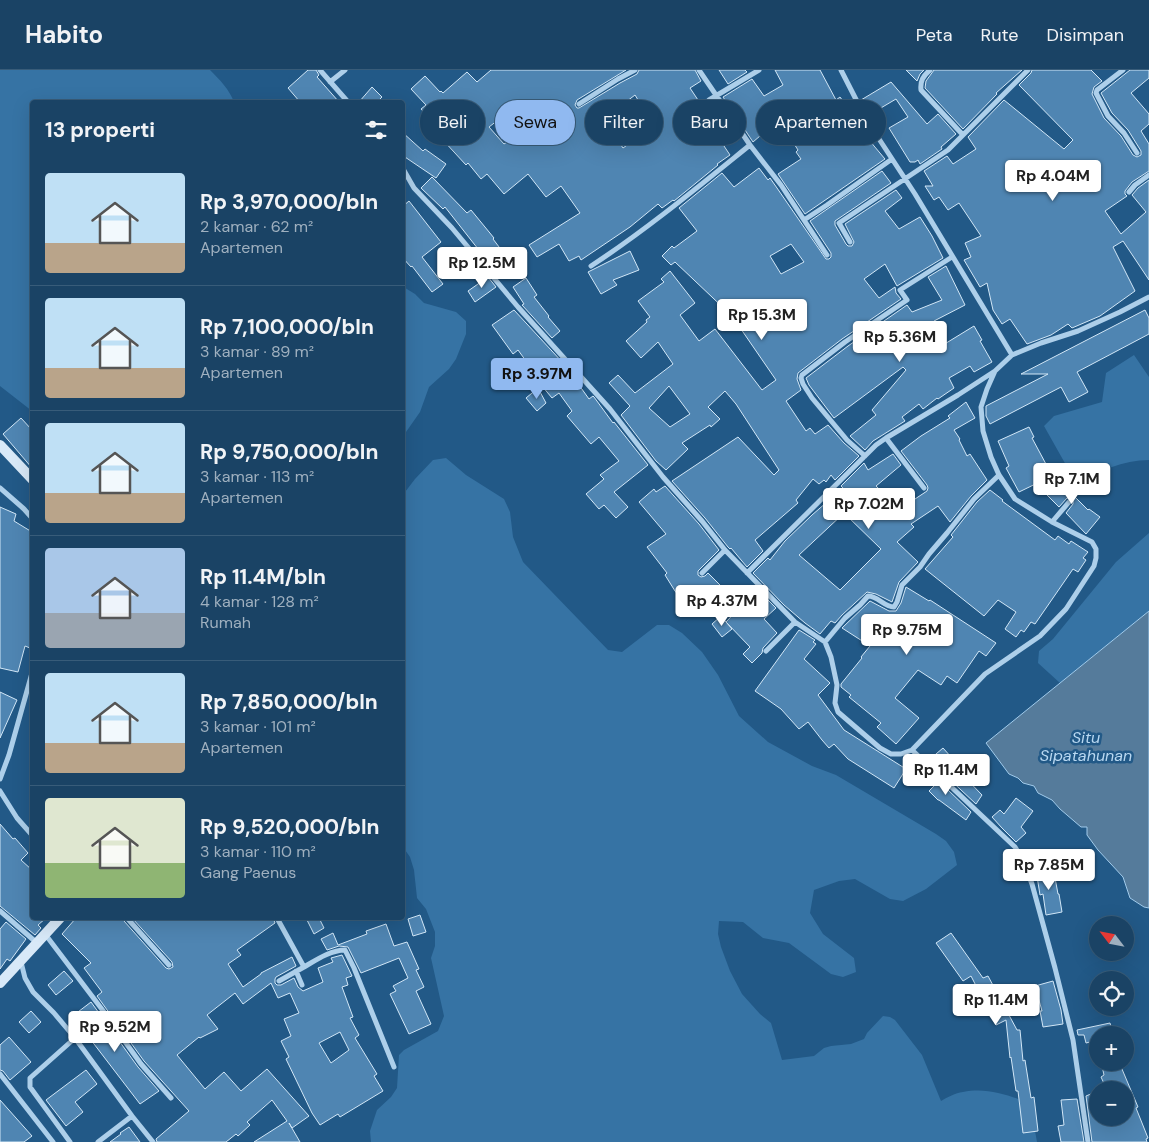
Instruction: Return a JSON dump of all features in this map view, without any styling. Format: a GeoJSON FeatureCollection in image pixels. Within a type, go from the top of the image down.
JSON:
{"type":"FeatureCollection","features":[{"type":"Feature","properties":{"kind":"main road"},"geometry":{"type":"LineString","coordinates":[[0,445],[30,477]]}},
{"type":"Feature","properties":{"kind":"main road"},"geometry":{"type":"LineString","coordinates":[[0,983],[58,920]]}},
{"type":"Feature","properties":{"kind":"street"},"geometry":{"type":"LineString","coordinates":[[320,70],[346,100]]}},
{"type":"Feature","properties":{"kind":"street"},"geometry":{"type":"LineString","coordinates":[[330,82],[345,70]]}},
{"type":"Feature","properties":{"kind":"street"},"geometry":{"type":"LineString","coordinates":[[579,104],[635,70]]}},
{"type":"Feature","properties":{"kind":"street"},"geometry":{"type":"LineString","coordinates":[[698,70],[750,145],[781,185],[827,255]]}},
{"type":"Feature","properties":{"kind":"street"},"geometry":{"type":"LineString","coordinates":[[709,100],[759,70]]}},
{"type":"Feature","properties":{"kind":"street"},"geometry":{"type":"LineString","coordinates":[[841,70],[866,119],[905,179],[1012,355]]}},
{"type":"Feature","properties":{"kind":"street"},"geometry":{"type":"LineString","coordinates":[[930,70],[923,77],[920,84],[921,90],[963,135]]}},
{"type":"Feature","properties":{"kind":"street"},"geometry":{"type":"LineString","coordinates":[[850,242],[839,223],[948,150],[1028,70]]}},
{"type":"Feature","properties":{"kind":"street"},"geometry":{"type":"LineString","coordinates":[[1122,70],[1096,93],[1108,116],[1124,133],[1137,153]]}},
{"type":"Feature","properties":{"kind":"street"},"geometry":{"type":"LineString","coordinates":[[590,266],[619,248],[698,188],[750,145]]}},
{"type":"Feature","properties":{"kind":"street"},"geometry":{"type":"LineString","coordinates":[[804,220],[892,159]]}},
{"type":"Feature","properties":{"kind":"street"},"geometry":{"type":"LineString","coordinates":[[405,172],[414,188],[452,228],[518,307],[610,409],[663,477],[702,520],[725,550],[795,622],[825,642],[832,657],[837,685],[835,703],[838,712],[880,748],[891,754],[901,754],[912,750],[985,674],[1040,636],[1066,609],[1094,566],[1096,549],[1092,542],[1052,522],[1016,499],[999,476],[983,431],[981,407],[986,389],[995,371]]}},
{"type":"Feature","properties":{"kind":"street"},"geometry":{"type":"LineString","coordinates":[[1129,192],[1149,175]]}},
{"type":"Feature","properties":{"kind":"street"},"geometry":{"type":"LineString","coordinates":[[865,456],[847,440],[812,398],[803,384],[802,375],[845,342],[907,300],[900,290],[952,257]]}},
{"type":"Feature","properties":{"kind":"street"},"geometry":{"type":"LineString","coordinates":[[747,573],[865,456],[886,438],[995,371],[1012,355],[1078,331],[1149,297]]}},
{"type":"Feature","properties":{"kind":"street"},"geometry":{"type":"LineString","coordinates":[[886,438],[924,488]]}},
{"type":"Feature","properties":{"kind":"street"},"geometry":{"type":"LineString","coordinates":[[825,642],[844,618],[868,596],[872,596],[890,607],[894,607],[902,585],[920,567],[974,499],[999,476]]}},
{"type":"Feature","properties":{"kind":"street"},"geometry":{"type":"LineString","coordinates":[[0,488],[30,516]]}},
{"type":"Feature","properties":{"kind":"street"},"geometry":{"type":"LineString","coordinates":[[1052,522],[1069,502]]}},
{"type":"Feature","properties":{"kind":"street"},"geometry":{"type":"LineString","coordinates":[[702,573],[725,550]]}},
{"type":"Feature","properties":{"kind":"street"},"geometry":{"type":"LineString","coordinates":[[766,651],[795,622]]}},
{"type":"Feature","properties":{"kind":"street"},"geometry":{"type":"LineString","coordinates":[[0,779],[9,755],[30,680]]}},
{"type":"Feature","properties":{"kind":"street"},"geometry":{"type":"LineString","coordinates":[[912,750],[1015,846],[1023,860],[1037,903],[1073,1040],[1088,1142]]}},
{"type":"Feature","properties":{"kind":"street"},"geometry":{"type":"LineString","coordinates":[[0,791],[17,818],[30,834]]}},
{"type":"Feature","properties":{"kind":"street"},"geometry":{"type":"LineString","coordinates":[[0,911],[38,943]]}},
{"type":"Feature","properties":{"kind":"street"},"geometry":{"type":"LineString","coordinates":[[129,920],[169,965]]}},
{"type":"Feature","properties":{"kind":"street"},"geometry":{"type":"LineString","coordinates":[[278,920],[304,967]]}},
{"type":"Feature","properties":{"kind":"street"},"geometry":{"type":"LineString","coordinates":[[45,934],[141,1064],[171,1098]]}},
{"type":"Feature","properties":{"kind":"street"},"geometry":{"type":"LineString","coordinates":[[279,981],[318,959],[338,950],[345,950],[394,1067]]}},
{"type":"Feature","properties":{"kind":"street"},"geometry":{"type":"LineString","coordinates":[[21,961],[25,978],[33,992],[54,1013],[153,1142]]}},
{"type":"Feature","properties":{"kind":"street"},"geometry":{"type":"LineString","coordinates":[[296,971],[302,985]]}},
{"type":"Feature","properties":{"kind":"street"},"geometry":{"type":"LineString","coordinates":[[70,1142],[30,1087],[30,1078],[74,1038]]}},
{"type":"Feature","properties":{"kind":"street"},"geometry":{"type":"LineString","coordinates":[[0,1074],[53,1142]]}},
{"type":"Feature","properties":{"kind":"street"},"geometry":{"type":"LineString","coordinates":[[98,1142],[132,1116]]}},
{"type":"Feature","properties":{"kind":"shaded area"},"geometry":{"type":"Polygon","coordinates":[[[0,70],[210,70],[221,81],[233,100],[30,100],[30,409],[0,386],[0,70]]]}},
{"type":"Feature","properties":{"kind":"shaded area"},"geometry":{"type":"Polygon","coordinates":[[[405,288],[424,303],[456,312],[466,321],[466,334],[456,359],[449,369],[429,387],[420,412],[406,432],[405,288]]]}},
{"type":"Feature","properties":{"kind":"shaded area"},"geometry":{"type":"Polygon","coordinates":[[[1134,355],[1149,377],[1149,460],[1120,464],[1075,481],[1044,426],[1054,416],[1102,402],[1106,373],[1134,355]]]}},
{"type":"Feature","properties":{"kind":"shaded area"},"geometry":{"type":"Polygon","coordinates":[[[446,458],[466,475],[504,499],[510,512],[513,537],[523,562],[608,650],[622,652],[657,625],[669,625],[682,633],[702,652],[718,675],[739,716],[768,742],[812,766],[836,775],[936,834],[946,841],[954,852],[957,865],[926,889],[903,901],[890,899],[855,879],[839,881],[814,890],[810,913],[823,934],[854,958],[856,972],[843,977],[831,974],[789,943],[763,938],[743,922],[719,921],[718,934],[730,971],[742,994],[771,1023],[782,1060],[814,1056],[824,1048],[851,1044],[864,1039],[867,1033],[883,1016],[890,1017],[895,1020],[922,1055],[941,1101],[957,1093],[980,1090],[1013,1097],[1030,1103],[1037,1142],[371,1142],[370,1131],[377,1110],[391,1097],[397,1088],[399,1055],[404,1050],[438,1031],[444,1016],[431,958],[435,946],[435,932],[426,909],[417,898],[414,870],[410,857],[405,850],[405,492],[433,460],[446,458]]]}},
{"type":"Feature","properties":{"kind":"shaded area"},"geometry":{"type":"Polygon","coordinates":[[[1149,533],[1149,611],[1060,683],[1038,663],[1039,651],[1053,639],[1116,562],[1149,533]]]}},
{"type":"Feature","properties":{"kind":"water","name":"Situ Sipatahunan"},"geometry":{"type":"Polygon","coordinates":[[[1149,611],[1149,908],[1130,898],[1123,877],[1087,835],[1087,827],[1081,827],[1052,800],[1038,793],[1034,786],[1023,783],[1018,778],[1009,774],[986,743],[1149,611]]]}},
{"type":"Feature","properties":{"kind":"building"},"geometry":{"type":"Polygon","coordinates":[[[308,70],[316,70],[319,75],[317,77],[337,100],[298,100],[288,88],[308,70]]]}},
{"type":"Feature","properties":{"kind":"building"},"geometry":{"type":"Polygon","coordinates":[[[491,70],[626,70],[577,100],[575,105],[579,108],[585,104],[585,145],[621,145],[623,148],[627,145],[663,145],[663,100],[638,100],[635,95],[628,100],[592,100],[637,74],[639,70],[695,70],[701,81],[690,88],[698,100],[673,100],[673,145],[723,145],[730,155],[674,201],[662,208],[658,204],[630,227],[581,260],[579,256],[569,261],[559,244],[537,257],[529,245],[580,213],[561,186],[546,197],[528,174],[504,194],[487,174],[481,179],[468,163],[466,165],[448,145],[485,145],[485,100],[421,100],[411,89],[425,76],[443,93],[467,72],[477,82],[491,70]]]}},
{"type":"Feature","properties":{"kind":"building"},"geometry":{"type":"Polygon","coordinates":[[[719,70],[745,70],[747,72],[728,84],[719,70]]]}},
{"type":"Feature","properties":{"kind":"building"},"geometry":{"type":"Polygon","coordinates":[[[775,70],[820,70],[836,100],[756,100],[756,139],[753,142],[746,132],[746,100],[725,100],[723,97],[752,79],[764,96],[783,85],[775,70]]]}},
{"type":"Feature","properties":{"kind":"building"},"geometry":{"type":"Polygon","coordinates":[[[906,70],[924,70],[917,81],[906,70]]]}},
{"type":"Feature","properties":{"kind":"building"},"geometry":{"type":"Polygon","coordinates":[[[934,70],[1022,70],[996,93],[963,129],[925,88],[926,81],[934,70]]]}},
{"type":"Feature","properties":{"kind":"building"},"geometry":{"type":"Polygon","coordinates":[[[1032,70],[1091,70],[1102,81],[1094,87],[1092,94],[1104,118],[1121,136],[1133,155],[1137,157],[1141,155],[1141,151],[1128,130],[1112,113],[1101,93],[1130,70],[1149,70],[1149,78],[1131,93],[1149,114],[1149,124],[1141,131],[1149,144],[1149,171],[1132,182],[1125,191],[1127,196],[1105,211],[1121,234],[1146,212],[1132,195],[1149,180],[1149,280],[1123,241],[1113,247],[1135,291],[1100,316],[1072,328],[1068,324],[1051,335],[1027,344],[1010,319],[1002,324],[993,310],[987,283],[980,287],[964,260],[971,257],[965,243],[981,236],[959,203],[948,210],[939,197],[934,200],[925,186],[933,186],[924,171],[947,156],[953,164],[976,149],[968,137],[1004,100],[1064,149],[1073,140],[1019,85],[1032,70]]]}},
{"type":"Feature","properties":{"kind":"building"},"geometry":{"type":"Polygon","coordinates":[[[891,82],[927,124],[938,114],[956,134],[941,147],[942,149],[920,164],[918,160],[910,162],[889,128],[908,117],[896,99],[886,105],[886,100],[861,100],[891,82]]]}},
{"type":"Feature","properties":{"kind":"building"},"geometry":{"type":"Polygon","coordinates":[[[372,87],[382,97],[379,100],[361,100],[372,87]]]}},
{"type":"Feature","properties":{"kind":"building"},"geometry":{"type":"Polygon","coordinates":[[[405,135],[423,151],[425,149],[446,164],[436,178],[405,157],[405,135]]]}},
{"type":"Feature","properties":{"kind":"building"},"geometry":{"type":"Polygon","coordinates":[[[795,145],[873,145],[885,159],[805,214],[778,174],[801,159],[796,152],[798,150],[795,145]]]}},
{"type":"Feature","properties":{"kind":"building"},"geometry":{"type":"Polygon","coordinates":[[[759,168],[768,180],[770,178],[826,259],[829,259],[831,253],[810,221],[882,171],[891,183],[835,221],[835,225],[846,244],[852,246],[854,242],[845,224],[896,190],[902,198],[885,211],[899,229],[920,217],[943,258],[897,286],[885,264],[864,279],[879,298],[895,287],[896,293],[901,299],[842,339],[798,373],[797,379],[801,390],[786,401],[806,431],[810,428],[815,434],[828,425],[859,456],[835,480],[831,475],[826,482],[824,480],[819,484],[813,479],[796,500],[798,503],[755,540],[763,551],[747,567],[672,481],[738,437],[774,475],[779,470],[736,404],[725,391],[708,407],[720,419],[711,427],[710,425],[682,443],[688,449],[666,470],[656,461],[621,415],[630,406],[609,383],[618,375],[635,393],[673,364],[658,342],[641,358],[626,341],[650,317],[638,301],[664,282],[661,279],[670,271],[695,303],[680,315],[699,341],[715,329],[762,390],[776,380],[732,316],[675,262],[671,265],[662,256],[672,246],[674,248],[697,231],[679,208],[722,173],[734,187],[759,168]],[[791,244],[770,256],[781,274],[804,262],[791,244]],[[669,386],[649,408],[670,427],[690,414],[669,386]]]}},
{"type":"Feature","properties":{"kind":"building"},"geometry":{"type":"Polygon","coordinates":[[[432,177],[467,213],[471,210],[509,260],[495,271],[445,207],[443,209],[421,188],[432,177]]]}},
{"type":"Feature","properties":{"kind":"building"},"geometry":{"type":"Polygon","coordinates":[[[409,201],[441,242],[422,257],[443,284],[432,292],[412,266],[405,260],[405,204],[409,201]]]}},
{"type":"Feature","properties":{"kind":"building"},"geometry":{"type":"Polygon","coordinates":[[[630,251],[639,270],[613,280],[617,285],[601,294],[588,272],[630,251]]]}},
{"type":"Feature","properties":{"kind":"building"},"geometry":{"type":"Polygon","coordinates":[[[946,266],[965,305],[934,321],[943,345],[974,326],[992,362],[974,372],[970,366],[949,378],[954,388],[923,409],[919,404],[902,417],[905,421],[873,441],[865,450],[850,436],[876,415],[872,410],[906,370],[903,367],[834,418],[809,385],[806,378],[907,305],[912,312],[942,300],[928,277],[946,266]]]}},
{"type":"Feature","properties":{"kind":"building"},"geometry":{"type":"Polygon","coordinates":[[[488,277],[496,287],[475,302],[468,291],[488,277]]]}},
{"type":"Feature","properties":{"kind":"building"},"geometry":{"type":"Polygon","coordinates":[[[526,278],[537,295],[534,297],[560,331],[552,338],[522,305],[524,304],[513,287],[526,278]]]}},
{"type":"Feature","properties":{"kind":"building"},"geometry":{"type":"Polygon","coordinates":[[[514,310],[564,364],[589,399],[594,397],[648,465],[614,492],[628,507],[616,518],[604,505],[599,509],[586,494],[604,479],[600,475],[619,461],[599,437],[591,444],[567,416],[572,411],[559,393],[552,398],[532,374],[534,372],[518,350],[513,354],[492,325],[514,310]]]}},
{"type":"Feature","properties":{"kind":"building"},"geometry":{"type":"Polygon","coordinates":[[[1145,310],[1149,318],[1149,334],[1077,372],[1088,392],[1069,402],[1061,387],[990,424],[986,416],[986,406],[1048,374],[1021,374],[1145,310]]]}},
{"type":"Feature","properties":{"kind":"building"},"geometry":{"type":"Polygon","coordinates":[[[538,388],[546,403],[537,411],[526,398],[538,388]]]}},
{"type":"Feature","properties":{"kind":"building"},"geometry":{"type":"Polygon","coordinates":[[[966,402],[975,418],[954,430],[967,456],[970,454],[987,480],[950,522],[938,506],[911,524],[914,527],[897,542],[918,562],[899,582],[892,602],[867,592],[835,623],[831,621],[820,634],[784,605],[753,573],[768,558],[770,560],[785,541],[827,502],[833,509],[848,493],[841,486],[864,463],[868,470],[893,454],[901,465],[876,486],[900,509],[927,491],[927,485],[901,451],[950,418],[948,416],[966,402]],[[844,513],[799,555],[840,590],[881,549],[844,513]]]}},
{"type":"Feature","properties":{"kind":"building"},"geometry":{"type":"Polygon","coordinates":[[[21,418],[30,428],[30,466],[3,434],[21,418]]]}},
{"type":"Feature","properties":{"kind":"building"},"geometry":{"type":"Polygon","coordinates":[[[1029,427],[1034,437],[1032,438],[1047,466],[1049,465],[1056,474],[1019,492],[1006,468],[1009,466],[998,441],[1029,427]]]}},
{"type":"Feature","properties":{"kind":"building"},"geometry":{"type":"Polygon","coordinates":[[[1056,475],[1088,510],[1100,517],[1086,534],[1066,513],[1073,504],[1072,499],[1067,498],[1059,507],[1044,492],[1056,475]]]}},
{"type":"Feature","properties":{"kind":"building"},"geometry":{"type":"Polygon","coordinates":[[[665,486],[719,550],[698,571],[698,575],[701,577],[708,573],[720,585],[703,601],[694,592],[683,601],[665,575],[667,573],[647,547],[666,534],[639,502],[654,489],[656,492],[665,486]]]}},
{"type":"Feature","properties":{"kind":"building"},"geometry":{"type":"Polygon","coordinates":[[[990,490],[1055,540],[1058,536],[1069,544],[1071,541],[1088,552],[1083,558],[1086,560],[1078,572],[1073,569],[1035,624],[1031,622],[1024,632],[1021,630],[1016,637],[1005,629],[1016,612],[998,600],[984,616],[925,569],[953,537],[951,535],[977,502],[990,490]]]}},
{"type":"Feature","properties":{"kind":"building"},"geometry":{"type":"Polygon","coordinates":[[[0,507],[16,514],[14,521],[30,531],[30,648],[25,646],[18,672],[0,668],[0,507]]]}},
{"type":"Feature","properties":{"kind":"building"},"geometry":{"type":"Polygon","coordinates":[[[906,587],[930,600],[996,643],[986,656],[979,651],[957,683],[947,676],[941,685],[918,670],[895,698],[919,718],[896,744],[877,727],[881,723],[849,697],[851,695],[841,687],[841,684],[870,646],[842,628],[870,601],[889,611],[896,611],[901,603],[906,587]]]}},
{"type":"Feature","properties":{"kind":"building"},"geometry":{"type":"Polygon","coordinates":[[[757,589],[776,608],[764,619],[777,633],[752,663],[743,654],[750,647],[726,622],[757,589]]]}},
{"type":"Feature","properties":{"kind":"building"},"geometry":{"type":"Polygon","coordinates":[[[721,616],[732,629],[722,637],[712,624],[721,616]]]}},
{"type":"Feature","properties":{"kind":"building"},"geometry":{"type":"Polygon","coordinates":[[[799,630],[815,640],[813,642],[816,644],[804,659],[830,683],[818,695],[844,730],[906,769],[894,788],[848,759],[834,744],[829,748],[808,722],[799,729],[781,709],[755,691],[799,630]]]}},
{"type":"Feature","properties":{"kind":"building"},"geometry":{"type":"Polygon","coordinates":[[[0,692],[17,700],[0,738],[0,692]]]}},
{"type":"Feature","properties":{"kind":"building"},"geometry":{"type":"Polygon","coordinates":[[[943,748],[961,768],[958,770],[982,795],[976,804],[929,760],[943,748]]]}},
{"type":"Feature","properties":{"kind":"building"},"geometry":{"type":"Polygon","coordinates":[[[923,766],[971,812],[966,820],[938,800],[929,791],[934,786],[922,778],[927,772],[923,766]]]}},
{"type":"Feature","properties":{"kind":"building"},"geometry":{"type":"Polygon","coordinates":[[[1016,798],[1033,811],[1021,827],[1026,833],[1016,842],[992,817],[1000,810],[1004,814],[1016,798]]]}},
{"type":"Feature","properties":{"kind":"building"},"geometry":{"type":"Polygon","coordinates":[[[0,824],[28,853],[21,860],[30,868],[30,920],[44,920],[38,925],[41,928],[35,935],[0,906],[0,824]]]}},
{"type":"Feature","properties":{"kind":"building"},"geometry":{"type":"Polygon","coordinates":[[[1053,867],[1062,912],[1046,915],[1043,894],[1040,895],[1036,870],[1053,867]]]}},
{"type":"Feature","properties":{"kind":"building"},"geometry":{"type":"Polygon","coordinates":[[[420,915],[426,932],[413,936],[408,919],[420,915]]]}},
{"type":"Feature","properties":{"kind":"building"},"geometry":{"type":"Polygon","coordinates":[[[74,920],[124,920],[166,968],[169,969],[173,967],[172,962],[134,920],[274,920],[275,923],[237,950],[241,955],[228,964],[243,987],[261,973],[292,957],[296,966],[276,977],[275,983],[281,985],[294,978],[298,987],[303,991],[323,982],[318,968],[333,962],[331,958],[342,955],[352,976],[346,978],[348,985],[342,987],[353,1017],[350,1018],[359,1035],[355,1038],[377,1074],[374,1076],[383,1091],[340,1117],[338,1114],[320,1125],[312,1113],[286,1059],[289,1057],[281,1041],[291,1036],[284,1019],[299,1013],[290,993],[278,998],[271,983],[243,1004],[235,993],[207,1015],[218,1029],[199,1037],[177,1055],[205,1089],[224,1072],[241,1091],[267,1069],[309,1116],[292,1128],[289,1123],[300,1142],[254,1142],[287,1121],[272,1100],[247,1122],[250,1125],[238,1136],[236,1134],[226,1142],[157,1142],[156,1139],[189,1111],[144,1061],[97,996],[102,992],[84,968],[91,963],[62,934],[74,920]],[[340,1032],[319,1043],[331,1063],[349,1050],[340,1032]]]}},
{"type":"Feature","properties":{"kind":"building"},"geometry":{"type":"Polygon","coordinates":[[[307,920],[320,920],[324,928],[314,934],[307,920]]]}},
{"type":"Feature","properties":{"kind":"building"},"geometry":{"type":"Polygon","coordinates":[[[6,922],[26,939],[10,961],[7,959],[0,969],[0,929],[6,922]]]}},
{"type":"Feature","properties":{"kind":"building"},"geometry":{"type":"Polygon","coordinates":[[[386,924],[394,946],[407,942],[419,969],[416,970],[424,987],[416,991],[431,1024],[409,1034],[390,994],[396,991],[393,986],[408,978],[399,958],[361,973],[348,947],[339,946],[327,950],[321,939],[333,933],[338,945],[367,934],[366,931],[386,924]]]}},
{"type":"Feature","properties":{"kind":"building"},"geometry":{"type":"Polygon","coordinates":[[[951,933],[983,978],[988,976],[1017,1030],[1020,1030],[1023,1061],[1025,1060],[1031,1098],[1034,1097],[1038,1131],[1023,1133],[1018,1091],[1016,1091],[1010,1058],[1006,1020],[996,1025],[971,976],[963,981],[936,943],[951,933]]]}},
{"type":"Feature","properties":{"kind":"building"},"geometry":{"type":"Polygon","coordinates":[[[64,971],[73,981],[56,995],[48,985],[64,971]]]}},
{"type":"Feature","properties":{"kind":"building"},"geometry":{"type":"Polygon","coordinates":[[[1053,981],[1063,1024],[1043,1027],[1040,1011],[1042,1011],[1035,986],[1053,981]]]}},
{"type":"Feature","properties":{"kind":"building"},"geometry":{"type":"Polygon","coordinates":[[[91,1002],[138,1067],[159,1091],[140,1104],[81,1027],[74,1015],[91,1002]]]}},
{"type":"Feature","properties":{"kind":"building"},"geometry":{"type":"Polygon","coordinates":[[[31,1011],[41,1022],[29,1033],[19,1022],[31,1011]]]}},
{"type":"Feature","properties":{"kind":"building"},"geometry":{"type":"Polygon","coordinates":[[[1110,1023],[1111,1026],[1096,1026],[1110,1023]]]}},
{"type":"Feature","properties":{"kind":"building"},"geometry":{"type":"Polygon","coordinates":[[[1089,1027],[1089,1042],[1086,1043],[1084,1035],[1078,1035],[1077,1030],[1089,1027]]]}},
{"type":"Feature","properties":{"kind":"building"},"geometry":{"type":"Polygon","coordinates":[[[9,1037],[31,1062],[10,1080],[0,1070],[0,1045],[9,1037]]]}},
{"type":"Feature","properties":{"kind":"building"},"geometry":{"type":"Polygon","coordinates":[[[86,1070],[97,1084],[75,1102],[83,1112],[66,1126],[46,1100],[86,1070]]]}},
{"type":"Feature","properties":{"kind":"building"},"geometry":{"type":"Polygon","coordinates":[[[1103,1071],[1123,1071],[1127,1081],[1103,1081],[1101,1077],[1104,1075],[1103,1071]]]}},
{"type":"Feature","properties":{"kind":"building"},"geometry":{"type":"Polygon","coordinates":[[[1089,1095],[1089,1119],[1086,1096],[1089,1095]]]}},
{"type":"Feature","properties":{"kind":"building"},"geometry":{"type":"Polygon","coordinates":[[[1134,1098],[1138,1107],[1136,1108],[1148,1138],[1146,1139],[1147,1142],[1092,1142],[1090,1126],[1134,1126],[1134,1098]]]}},
{"type":"Feature","properties":{"kind":"building"},"geometry":{"type":"Polygon","coordinates":[[[1077,1099],[1084,1142],[1061,1142],[1058,1126],[1064,1125],[1061,1100],[1077,1099]]]}},
{"type":"Feature","properties":{"kind":"building"},"geometry":{"type":"Polygon","coordinates":[[[0,1100],[32,1136],[24,1142],[0,1142],[0,1100]]]}},
{"type":"Feature","properties":{"kind":"building"},"geometry":{"type":"Polygon","coordinates":[[[129,1127],[140,1142],[110,1142],[120,1133],[129,1127]]]}}]}
